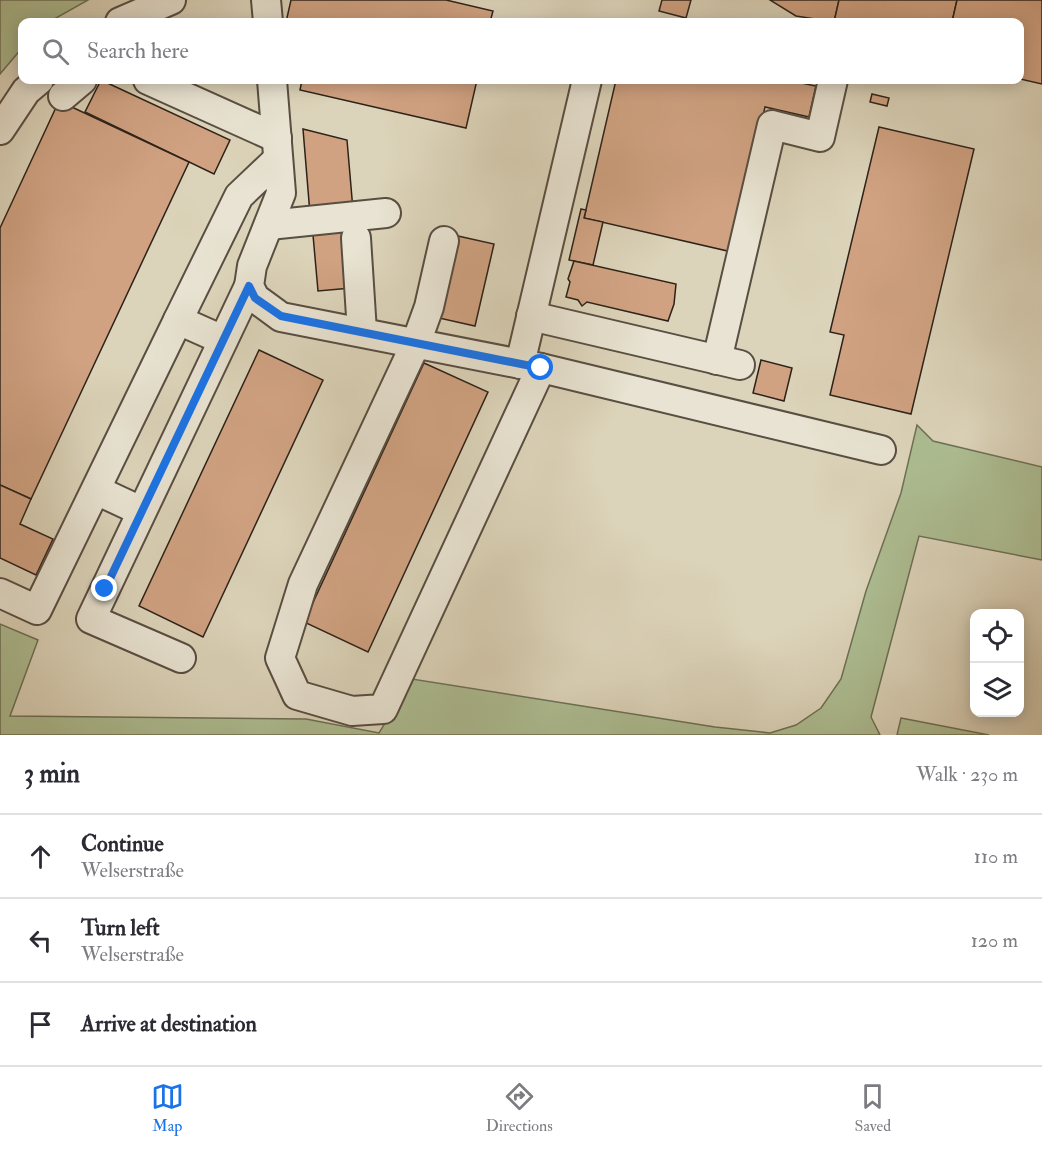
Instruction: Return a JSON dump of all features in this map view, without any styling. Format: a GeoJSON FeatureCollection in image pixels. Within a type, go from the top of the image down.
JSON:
{"type":"FeatureCollection","features":[{"type":"Feature","properties":{"kind":"street"},"geometry":{"type":"LineString","coordinates":[[129,18],[171,0]]}},
{"type":"Feature","properties":{"kind":"street"},"geometry":{"type":"LineString","coordinates":[[266,0],[268,18]]}},
{"type":"Feature","properties":{"kind":"street"},"geometry":{"type":"LineString","coordinates":[[0,130],[26,91],[34,84]]}},
{"type":"Feature","properties":{"kind":"street"},"geometry":{"type":"LineString","coordinates":[[156,84],[278,149]]}},
{"type":"Feature","properties":{"kind":"street"},"geometry":{"type":"LineString","coordinates":[[181,658],[91,619],[249,286],[252,266],[281,193],[272,84]]}},
{"type":"Feature","properties":{"kind":"street"},"geometry":{"type":"LineString","coordinates":[[444,241],[429,307],[416,343],[303,584],[280,658],[297,694],[352,711],[383,710],[530,365],[531,316],[586,84]]}},
{"type":"Feature","properties":{"kind":"street"},"geometry":{"type":"LineString","coordinates":[[531,316],[728,363],[772,125],[820,137],[832,84]]}},
{"type":"Feature","properties":{"kind":"street"},"geometry":{"type":"LineString","coordinates":[[0,593],[37,610],[239,196],[278,149]]}},
{"type":"Feature","properties":{"kind":"street"},"geometry":{"type":"LineString","coordinates":[[268,225],[386,213]]}},
{"type":"Feature","properties":{"kind":"street"},"geometry":{"type":"LineString","coordinates":[[356,238],[362,332]]}},
{"type":"Feature","properties":{"kind":"street"},"geometry":{"type":"LineString","coordinates":[[249,286],[255,298],[281,316],[530,365],[881,450]]}},
{"type":"Feature","properties":{"kind":"street"},"geometry":{"type":"LineString","coordinates":[[178,320],[224,340]]}},
{"type":"Feature","properties":{"kind":"street"},"geometry":{"type":"LineString","coordinates":[[96,490],[141,511]]}},
{"type":"Feature","properties":{"kind":"green space"},"geometry":{"type":"Polygon","coordinates":[[[0,0],[88,0],[56,18],[18,18],[18,53],[0,74],[0,0]]]}},
{"type":"Feature","properties":{"kind":"green space"},"geometry":{"type":"Polygon","coordinates":[[[917,425],[933,441],[1042,467],[1042,560],[919,536],[871,717],[880,735],[0,735],[0,624],[38,640],[10,716],[306,719],[379,733],[412,679],[715,727],[770,733],[796,725],[821,708],[841,679],[866,591],[901,493],[917,425]]]}},
{"type":"Feature","properties":{"kind":"green space"},"geometry":{"type":"Polygon","coordinates":[[[901,718],[989,735],[897,735],[901,718]]]}},
{"type":"Feature","properties":{"kind":"building"},"geometry":{"type":"Polygon","coordinates":[[[291,0],[446,0],[493,11],[491,18],[287,18],[291,0]]]}},
{"type":"Feature","properties":{"kind":"building"},"geometry":{"type":"Polygon","coordinates":[[[662,0],[691,0],[686,18],[659,11],[662,0]]]}},
{"type":"Feature","properties":{"kind":"building"},"geometry":{"type":"Polygon","coordinates":[[[770,0],[839,0],[835,18],[796,16],[770,0]]]}},
{"type":"Feature","properties":{"kind":"building"},"geometry":{"type":"Polygon","coordinates":[[[839,0],[957,0],[953,18],[835,18],[839,0]]]}},
{"type":"Feature","properties":{"kind":"building"},"geometry":{"type":"Polygon","coordinates":[[[957,0],[1042,0],[1042,84],[1024,80],[1024,18],[953,18],[957,0]]]}},
{"type":"Feature","properties":{"kind":"building"},"geometry":{"type":"Polygon","coordinates":[[[99,84],[110,84],[230,140],[214,174],[85,112],[99,84]]]}},
{"type":"Feature","properties":{"kind":"building"},"geometry":{"type":"Polygon","coordinates":[[[301,84],[476,84],[466,128],[300,90],[301,84]]]}},
{"type":"Feature","properties":{"kind":"building"},"geometry":{"type":"Polygon","coordinates":[[[615,84],[806,84],[816,86],[809,117],[765,107],[732,252],[584,218],[615,84]]]}},
{"type":"Feature","properties":{"kind":"building"},"geometry":{"type":"Polygon","coordinates":[[[872,94],[889,98],[887,106],[870,102],[872,94]]]}},
{"type":"Feature","properties":{"kind":"building"},"geometry":{"type":"Polygon","coordinates":[[[59,101],[189,162],[31,499],[0,485],[0,228],[59,101]]]}},
{"type":"Feature","properties":{"kind":"building"},"geometry":{"type":"Polygon","coordinates":[[[879,127],[974,149],[911,414],[830,395],[844,335],[830,332],[879,127]]]}},
{"type":"Feature","properties":{"kind":"building"},"geometry":{"type":"Polygon","coordinates":[[[303,129],[347,140],[353,210],[310,214],[303,129]]]}},
{"type":"Feature","properties":{"kind":"building"},"geometry":{"type":"Polygon","coordinates":[[[581,209],[586,210],[584,218],[603,222],[593,265],[569,260],[581,209]]]}},
{"type":"Feature","properties":{"kind":"building"},"geometry":{"type":"Polygon","coordinates":[[[346,232],[351,288],[318,291],[313,235],[346,232]]]}},
{"type":"Feature","properties":{"kind":"building"},"geometry":{"type":"Polygon","coordinates":[[[458,236],[494,244],[475,326],[439,318],[458,236]]]}},
{"type":"Feature","properties":{"kind":"building"},"geometry":{"type":"Polygon","coordinates":[[[574,261],[676,284],[674,304],[668,321],[587,302],[582,306],[578,300],[566,297],[570,282],[568,279],[574,261]]]}},
{"type":"Feature","properties":{"kind":"building"},"geometry":{"type":"Polygon","coordinates":[[[259,350],[323,380],[203,637],[139,606],[259,350]]]}},
{"type":"Feature","properties":{"kind":"building"},"geometry":{"type":"Polygon","coordinates":[[[761,360],[792,368],[784,401],[753,393],[761,360]]]}},
{"type":"Feature","properties":{"kind":"building"},"geometry":{"type":"Polygon","coordinates":[[[424,363],[488,392],[368,652],[304,622],[424,363]]]}},
{"type":"Feature","properties":{"kind":"building"},"geometry":{"type":"Polygon","coordinates":[[[0,485],[31,499],[20,524],[53,539],[36,575],[0,558],[0,485]]]}},
{"type":"Feature","properties":{"kind":"route"},"geometry":{"type":"LineString","coordinates":[[105,589],[249,286],[255,298],[266,308],[281,316],[541,368]]}}]}
